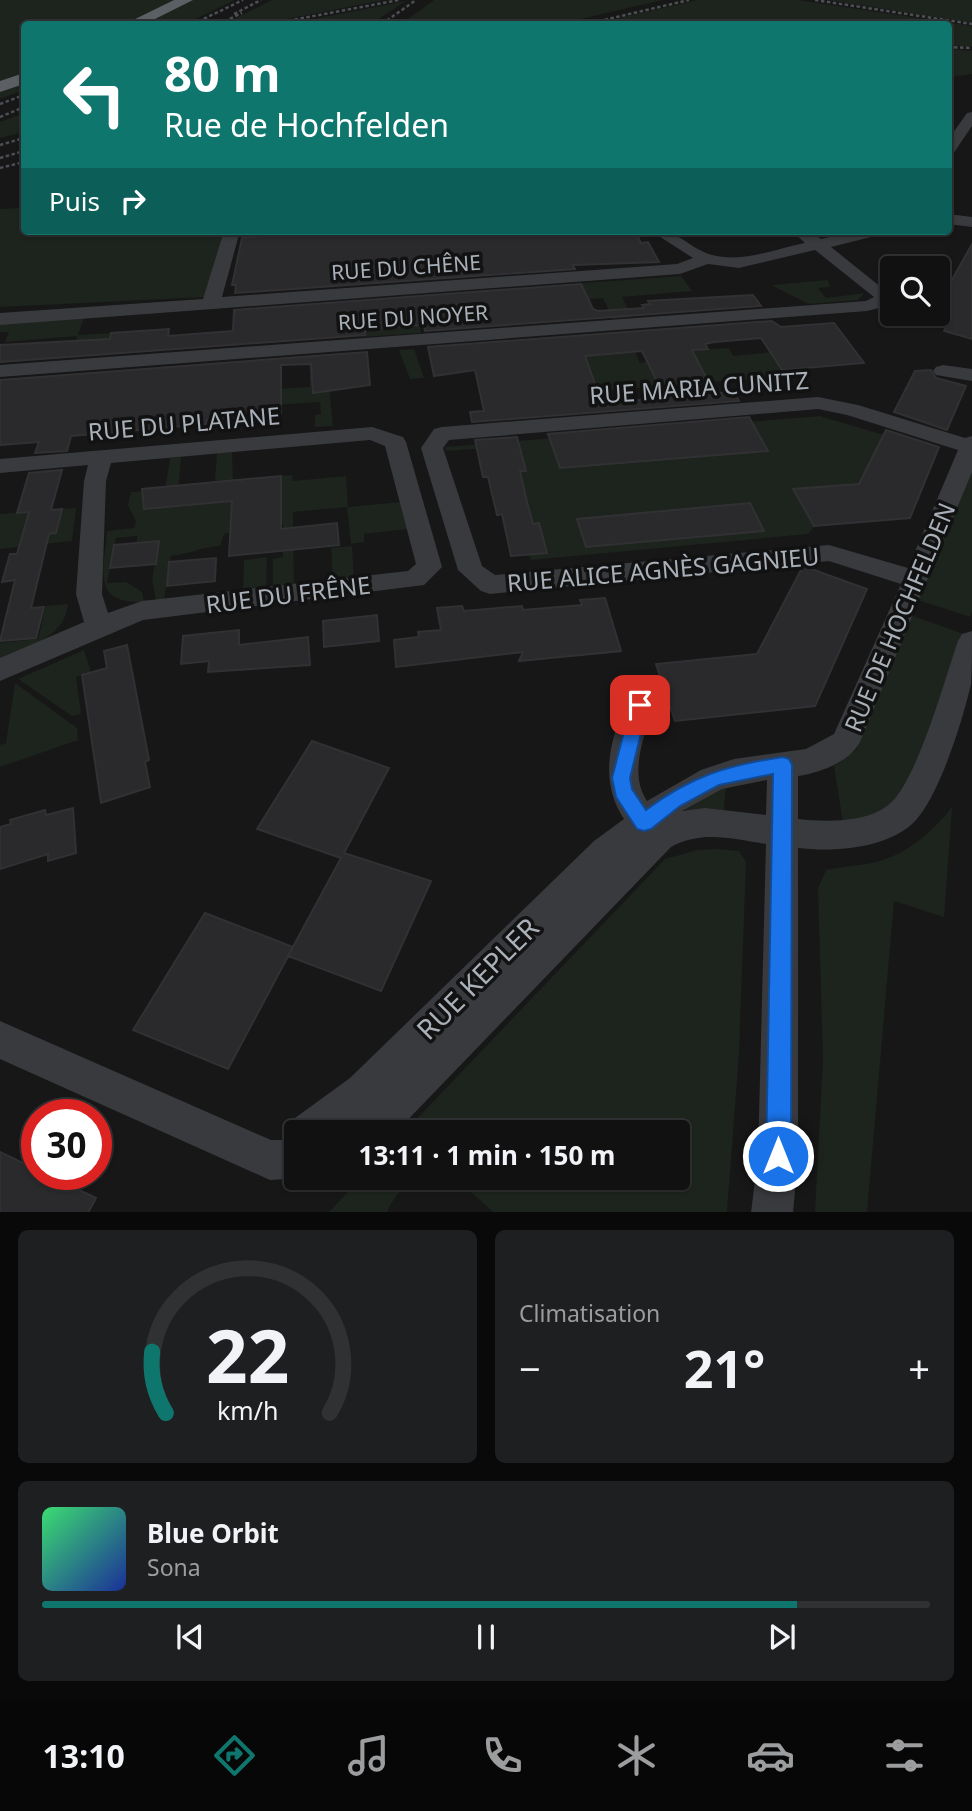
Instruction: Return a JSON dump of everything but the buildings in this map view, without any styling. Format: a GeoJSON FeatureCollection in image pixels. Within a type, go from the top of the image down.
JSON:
{"type":"FeatureCollection","features":[{"type":"Feature","properties":{"kind":"highway"},"geometry":{"type":"LineString","coordinates":[[141,21],[194,2]]}},
{"type":"Feature","properties":{"kind":"highway"},"geometry":{"type":"LineString","coordinates":[[165,21],[194,2]]}},
{"type":"Feature","properties":{"kind":"highway"},"geometry":{"type":"LineString","coordinates":[[0,76],[21,68]]}},
{"type":"Feature","properties":{"kind":"highway"},"geometry":{"type":"LineString","coordinates":[[0,88],[21,79]]}},
{"type":"Feature","properties":{"kind":"street"},"geometry":{"type":"LineString","coordinates":[[955,131],[972,116]]}},
{"type":"Feature","properties":{"kind":"street"},"geometry":{"type":"LineString","coordinates":[[952,220],[972,222]]}},
{"type":"Feature","properties":{"kind":"street"},"geometry":{"type":"LineString","coordinates":[[211,303],[231,235]]}},
{"type":"Feature","properties":{"kind":"street"},"geometry":{"type":"LineString","coordinates":[[666,235],[706,259]]}},
{"type":"Feature","properties":{"kind":"street","name":"RUE DU CHÊNE"},"geometry":{"type":"LineString","coordinates":[[0,319],[680,269],[706,259],[739,263],[809,240],[847,235]]}},
{"type":"Feature","properties":{"kind":"street","name":"RUE DU NOYER"},"geometry":{"type":"LineString","coordinates":[[0,371],[867,306],[881,302],[883,296],[809,240]]}},
{"type":"Feature","properties":{"kind":"street"},"geometry":{"type":"LineString","coordinates":[[943,372],[972,375]]}},
{"type":"Feature","properties":{"kind":"street","name":"RUE MARIA CUNITZ"},"geometry":{"type":"LineString","coordinates":[[432,448],[442,434],[818,403],[852,409],[971,445]]}},
{"type":"Feature","properties":{"kind":"street","name":"RUE DU PLATANE"},"geometry":{"type":"LineString","coordinates":[[0,466],[372,433]]}},
{"type":"Feature","properties":{"kind":"street","name":"RUE DU FRÊNE"},"geometry":{"type":"LineString","coordinates":[[0,670],[60,645],[98,624],[142,611],[415,579],[429,567],[395,442],[372,433]]}},
{"type":"Feature","properties":{"kind":"street","name":"RUE DE HOCHFELDEN"},"geometry":{"type":"LineString","coordinates":[[652,830],[673,800],[712,779],[734,772],[812,761],[845,743],[971,445]]}},
{"type":"Feature","properties":{"kind":"street","name":"RUE ALICE AGNÈS GAGNIEU"},"geometry":{"type":"LineString","coordinates":[[432,448],[471,570],[490,585],[829,553],[916,579]]}},
{"type":"Feature","properties":{"kind":"street"},"geometry":{"type":"LineString","coordinates":[[98,624],[89,594],[95,481],[100,456]]}},
{"type":"Feature","properties":{"kind":"street"},"geometry":{"type":"LineString","coordinates":[[640,705],[621,778],[623,791],[652,830],[705,822],[820,836],[877,828],[900,816],[921,788],[970,652]]}},
{"type":"Feature","properties":{"kind":"street"},"geometry":{"type":"LineString","coordinates":[[772,1212],[778,1156],[783,765]]}},
{"type":"Feature","properties":{"kind":"street","name":"RUE KEPLER"},"geometry":{"type":"LineString","coordinates":[[326,1120],[363,1093],[606,851],[652,830]]}},
{"type":"Feature","properties":{"kind":"street","name":"RUE KEPLER"},"geometry":{"type":"LineString","coordinates":[[379,1120],[652,830]]}},
{"type":"Feature","properties":{"kind":"street"},"geometry":{"type":"LineString","coordinates":[[0,1040],[284,1153]]}},
{"type":"Feature","properties":{"kind":"shaded area"},"geometry":{"type":"Polygon","coordinates":[[[0,0],[235,0],[191,21],[21,21],[21,91],[0,99],[0,0]]]}},
{"type":"Feature","properties":{"kind":"shaded area"},"geometry":{"type":"Polygon","coordinates":[[[272,0],[384,0],[276,21],[230,21],[272,0]]]}},
{"type":"Feature","properties":{"kind":"shaded area"},"geometry":{"type":"Polygon","coordinates":[[[434,0],[663,0],[572,21],[405,21],[434,0]]]}},
{"type":"Feature","properties":{"kind":"shaded area"},"geometry":{"type":"Polygon","coordinates":[[[697,0],[798,0],[939,21],[607,21],[697,0]]]}},
{"type":"Feature","properties":{"kind":"shaded area"},"geometry":{"type":"Polygon","coordinates":[[[828,0],[972,0],[972,23],[828,0]]]}},
{"type":"Feature","properties":{"kind":"shaded area"},"geometry":{"type":"Polygon","coordinates":[[[406,1],[376,21],[303,21],[406,1]]]}},
{"type":"Feature","properties":{"kind":"shaded area"},"geometry":{"type":"Polygon","coordinates":[[[952,23],[972,26],[972,47],[952,45],[952,23]]]}},
{"type":"Feature","properties":{"kind":"shaded area"},"geometry":{"type":"Polygon","coordinates":[[[952,49],[972,51],[972,74],[952,77],[952,49]]]}},
{"type":"Feature","properties":{"kind":"shaded area"},"geometry":{"type":"Polygon","coordinates":[[[21,114],[21,133],[0,138],[0,122],[21,114]]]}},
{"type":"Feature","properties":{"kind":"shaded area"},"geometry":{"type":"Polygon","coordinates":[[[21,208],[21,235],[224,235],[206,297],[0,307],[0,209],[21,208]]]}},
{"type":"Feature","properties":{"kind":"shaded area"},"geometry":{"type":"Polygon","coordinates":[[[681,276],[692,291],[622,297],[632,317],[613,319],[603,298],[418,313],[421,333],[362,337],[363,329],[408,326],[403,296],[681,276]]]}},
{"type":"Feature","properties":{"kind":"shaded area"},"geometry":{"type":"Polygon","coordinates":[[[828,280],[830,287],[818,288],[826,298],[864,293],[858,300],[809,304],[771,285],[828,280]]]}},
{"type":"Feature","properties":{"kind":"shaded area"},"geometry":{"type":"Polygon","coordinates":[[[84,318],[78,335],[111,333],[108,348],[97,355],[71,357],[77,336],[5,342],[9,332],[0,332],[0,324],[84,318]]]}},
{"type":"Feature","properties":{"kind":"shaded area"},"geometry":{"type":"Polygon","coordinates":[[[729,348],[733,356],[773,352],[786,376],[510,398],[586,356],[635,352],[640,363],[692,350],[729,348]]]}},
{"type":"Feature","properties":{"kind":"shaded area"},"geometry":{"type":"Polygon","coordinates":[[[414,349],[424,378],[410,379],[399,350],[414,349]]]}},
{"type":"Feature","properties":{"kind":"shaded area"},"geometry":{"type":"Polygon","coordinates":[[[338,354],[341,384],[329,385],[333,426],[315,427],[315,415],[321,414],[320,402],[275,405],[274,389],[310,387],[310,356],[338,354]]]}},
{"type":"Feature","properties":{"kind":"shaded area"},"geometry":{"type":"Polygon","coordinates":[[[820,416],[884,435],[859,484],[794,489],[814,527],[808,534],[531,560],[499,447],[446,451],[445,447],[820,416]]]}},
{"type":"Feature","properties":{"kind":"shaded area"},"geometry":{"type":"Polygon","coordinates":[[[232,452],[233,481],[292,475],[293,481],[346,476],[348,507],[401,502],[408,529],[364,534],[364,542],[351,544],[347,507],[293,512],[294,586],[273,589],[273,559],[283,557],[283,524],[260,526],[224,534],[220,546],[171,556],[164,600],[156,601],[152,579],[159,541],[137,543],[137,536],[116,538],[107,583],[126,582],[142,592],[144,602],[115,597],[104,582],[107,531],[134,528],[136,521],[128,505],[131,492],[171,490],[166,485],[170,458],[181,457],[177,507],[221,502],[223,481],[215,481],[217,453],[232,452]]]}},
{"type":"Feature","properties":{"kind":"shaded area"},"geometry":{"type":"Polygon","coordinates":[[[972,462],[972,612],[970,617],[918,600],[972,462]]]}},
{"type":"Feature","properties":{"kind":"shaded area"},"geometry":{"type":"Polygon","coordinates":[[[76,508],[72,541],[0,549],[0,514],[29,512],[23,536],[56,533],[62,509],[76,508]]]}},
{"type":"Feature","properties":{"kind":"shaded area"},"geometry":{"type":"Polygon","coordinates":[[[352,546],[354,580],[333,582],[331,548],[352,546]]]}},
{"type":"Feature","properties":{"kind":"shaded area"},"geometry":{"type":"Polygon","coordinates":[[[267,557],[266,589],[243,592],[244,560],[267,557]]]}},
{"type":"Feature","properties":{"kind":"shaded area"},"geometry":{"type":"Polygon","coordinates":[[[68,604],[65,616],[52,633],[33,645],[0,658],[0,643],[38,639],[46,606],[68,604]]]}},
{"type":"Feature","properties":{"kind":"shaded area"},"geometry":{"type":"Polygon","coordinates":[[[910,615],[964,634],[913,785],[876,816],[843,823],[834,766],[857,749],[910,615]]]}},
{"type":"Feature","properties":{"kind":"shaded area"},"geometry":{"type":"Polygon","coordinates":[[[84,650],[91,672],[76,677],[81,714],[72,716],[18,679],[84,650]]]}},
{"type":"Feature","properties":{"kind":"shaded area"},"geometry":{"type":"Polygon","coordinates":[[[15,683],[77,728],[78,740],[0,767],[0,745],[6,743],[15,683]]]}},
{"type":"Feature","properties":{"kind":"shaded area"},"geometry":{"type":"Polygon","coordinates":[[[726,785],[724,811],[686,810],[685,807],[726,785]]]}},
{"type":"Feature","properties":{"kind":"shaded area"},"geometry":{"type":"Polygon","coordinates":[[[952,807],[944,917],[894,901],[867,1212],[815,1212],[823,1060],[818,888],[826,870],[876,862],[909,847],[937,825],[952,807]]]}},
{"type":"Feature","properties":{"kind":"shaded area"},"geometry":{"type":"Polygon","coordinates":[[[697,850],[739,851],[746,862],[739,1054],[727,1212],[493,1212],[469,1190],[690,1190],[690,1120],[415,1120],[665,859],[697,850]]]}},
{"type":"Feature","properties":{"kind":"shaded area"},"geometry":{"type":"Polygon","coordinates":[[[350,1190],[402,1190],[387,1212],[329,1212],[350,1190]]]}},
{"type":"Feature","properties":{"kind":"railway"},"geometry":{"type":"LineString","coordinates":[[199,21],[243,0]]}},
{"type":"Feature","properties":{"kind":"railway"},"geometry":{"type":"LineString","coordinates":[[234,14],[261,0]]}},
{"type":"Feature","properties":{"kind":"railway"},"geometry":{"type":"LineString","coordinates":[[287,21],[399,0]]}},
{"type":"Feature","properties":{"kind":"railway"},"geometry":{"type":"LineString","coordinates":[[386,21],[416,0]]}},
{"type":"Feature","properties":{"kind":"railway"},"geometry":{"type":"LineString","coordinates":[[600,21],[689,0]]}},
{"type":"Feature","properties":{"kind":"railway"},"geometry":{"type":"LineString","coordinates":[[815,0],[972,24]]}},
{"type":"Feature","properties":{"kind":"railway"},"geometry":{"type":"LineString","coordinates":[[225,21],[242,13]]}},
{"type":"Feature","properties":{"kind":"railway"},"geometry":{"type":"LineString","coordinates":[[952,47],[972,48]]}},
{"type":"Feature","properties":{"kind":"railway"},"geometry":{"type":"LineString","coordinates":[[0,104],[21,96]]}},
{"type":"Feature","properties":{"kind":"railway"},"geometry":{"type":"LineString","coordinates":[[0,117],[21,108]]}},
{"type":"Feature","properties":{"kind":"railway"},"geometry":{"type":"LineString","coordinates":[[0,145],[21,139]]}},
{"type":"Feature","properties":{"kind":"railway"},"geometry":{"type":"LineString","coordinates":[[0,158],[21,152]]}},
{"type":"Feature","properties":{"kind":"railway"},"geometry":{"type":"LineString","coordinates":[[0,168],[21,163]]}},
{"type":"Feature","properties":{"kind":"route"},"geometry":{"type":"LineString","coordinates":[[640,705],[621,778],[623,791],[644,822],[673,800],[712,779],[744,770],[783,765],[779,866],[778,1156]]}}]}
